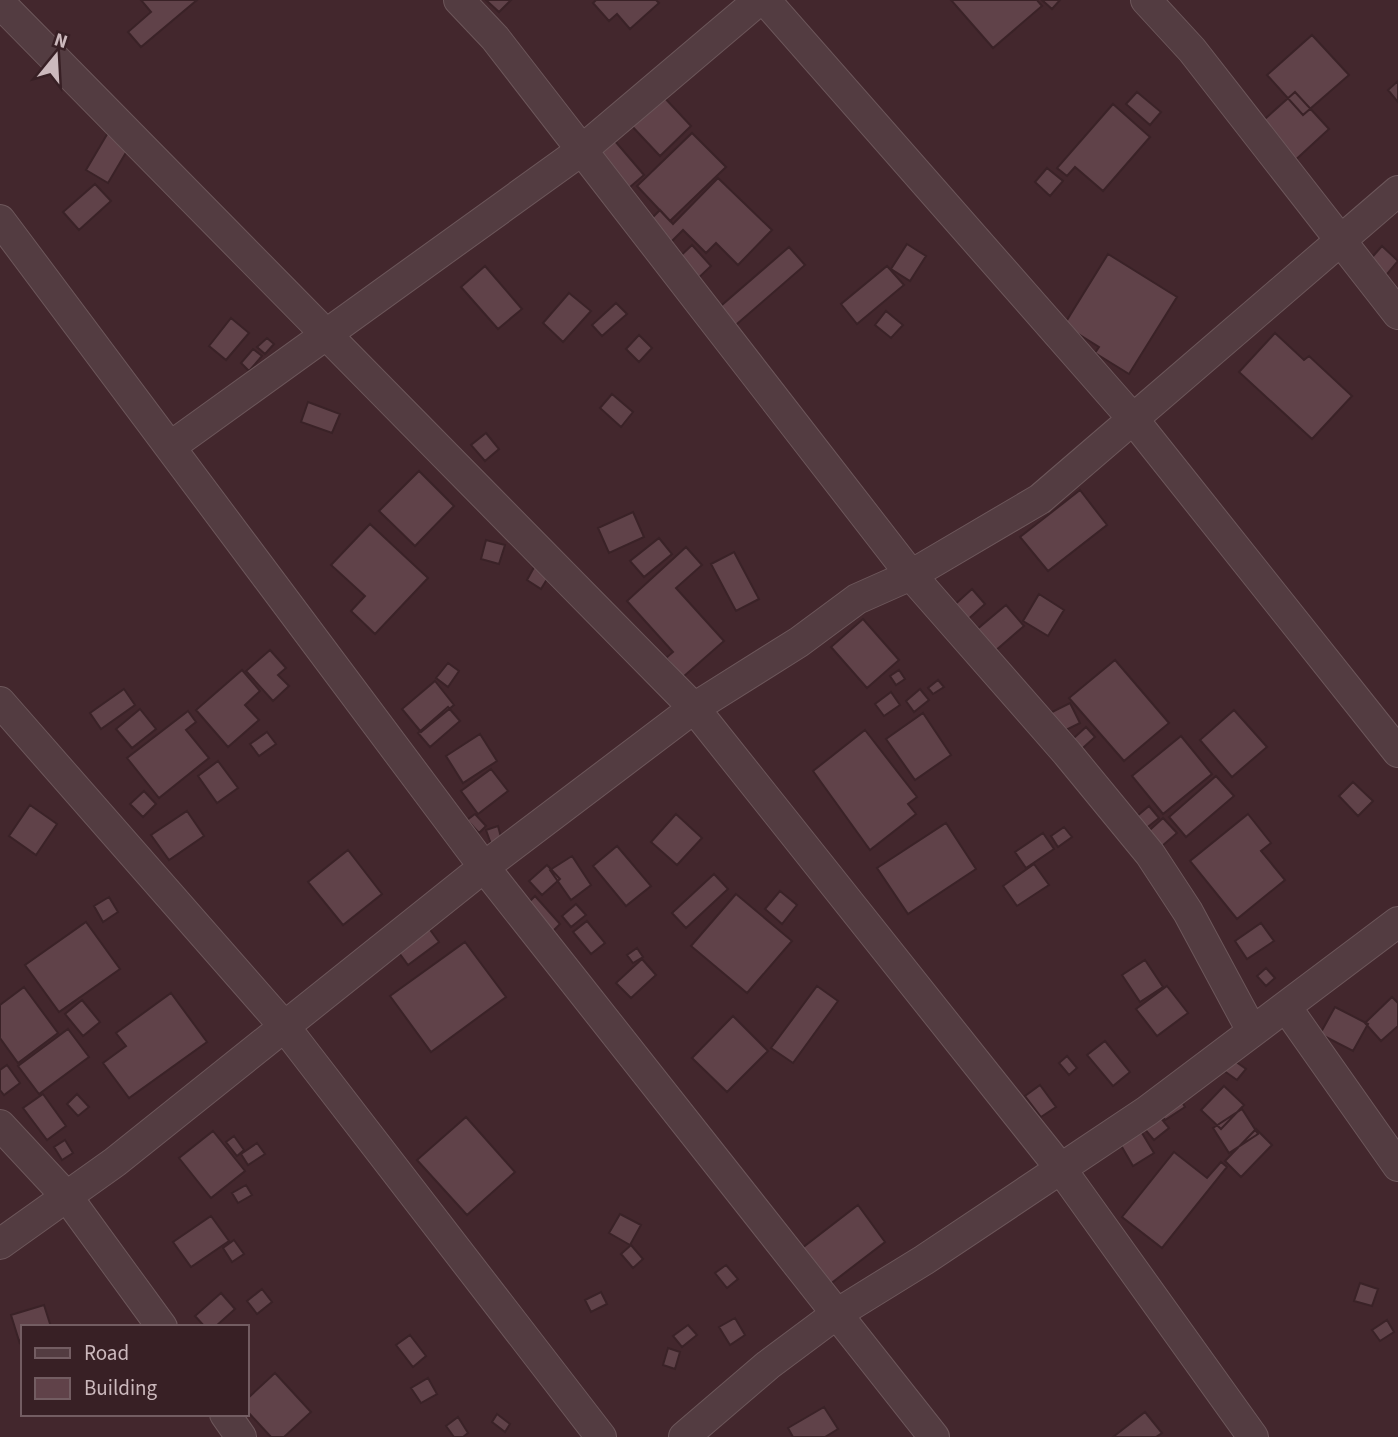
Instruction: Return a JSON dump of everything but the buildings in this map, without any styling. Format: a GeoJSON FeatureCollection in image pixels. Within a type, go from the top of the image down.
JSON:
{"type":"FeatureCollection","features":[{"type":"Feature","properties":{"kind":"street"},"geometry":{"type":"LineString","coordinates":[[459,0],[495,38],[911,575],[1067,753],[1150,854],[1188,912],[1252,1031]]}},
{"type":"Feature","properties":{"kind":"street"},"geometry":{"type":"LineString","coordinates":[[170,447],[582,150],[759,0]]}},
{"type":"Feature","properties":{"kind":"street"},"geometry":{"type":"LineString","coordinates":[[765,0],[1133,419],[1398,752]]}},
{"type":"Feature","properties":{"kind":"street"},"geometry":{"type":"LineString","coordinates":[[1146,0],[1192,50],[1275,153],[1338,241],[1398,314]]}},
{"type":"Feature","properties":{"kind":"street"},"geometry":{"type":"LineString","coordinates":[[0,4],[694,708],[1061,1169],[1253,1437]]}},
{"type":"Feature","properties":{"kind":"street"},"geometry":{"type":"LineString","coordinates":[[0,1244],[68,1198],[484,867],[694,708],[799,642],[857,599],[911,575],[1040,499],[1398,191]]}},
{"type":"Feature","properties":{"kind":"street"},"geometry":{"type":"LineString","coordinates":[[0,220],[484,867],[835,1315],[934,1437]]}},
{"type":"Feature","properties":{"kind":"street"},"geometry":{"type":"LineString","coordinates":[[0,702],[284,1026],[601,1437]]}},
{"type":"Feature","properties":{"kind":"street"},"geometry":{"type":"LineString","coordinates":[[684,1437],[768,1365],[835,1315],[1147,1111],[1398,922]]}},
{"type":"Feature","properties":{"kind":"street"},"geometry":{"type":"LineString","coordinates":[[1286,1007],[1398,1166]]}},
{"type":"Feature","properties":{"kind":"street"},"geometry":{"type":"LineString","coordinates":[[0,1125],[68,1198],[161,1325]]}},
{"type":"Feature","properties":{"kind":"street"},"geometry":{"type":"LineString","coordinates":[[226,1416],[241,1437]]}}]}
